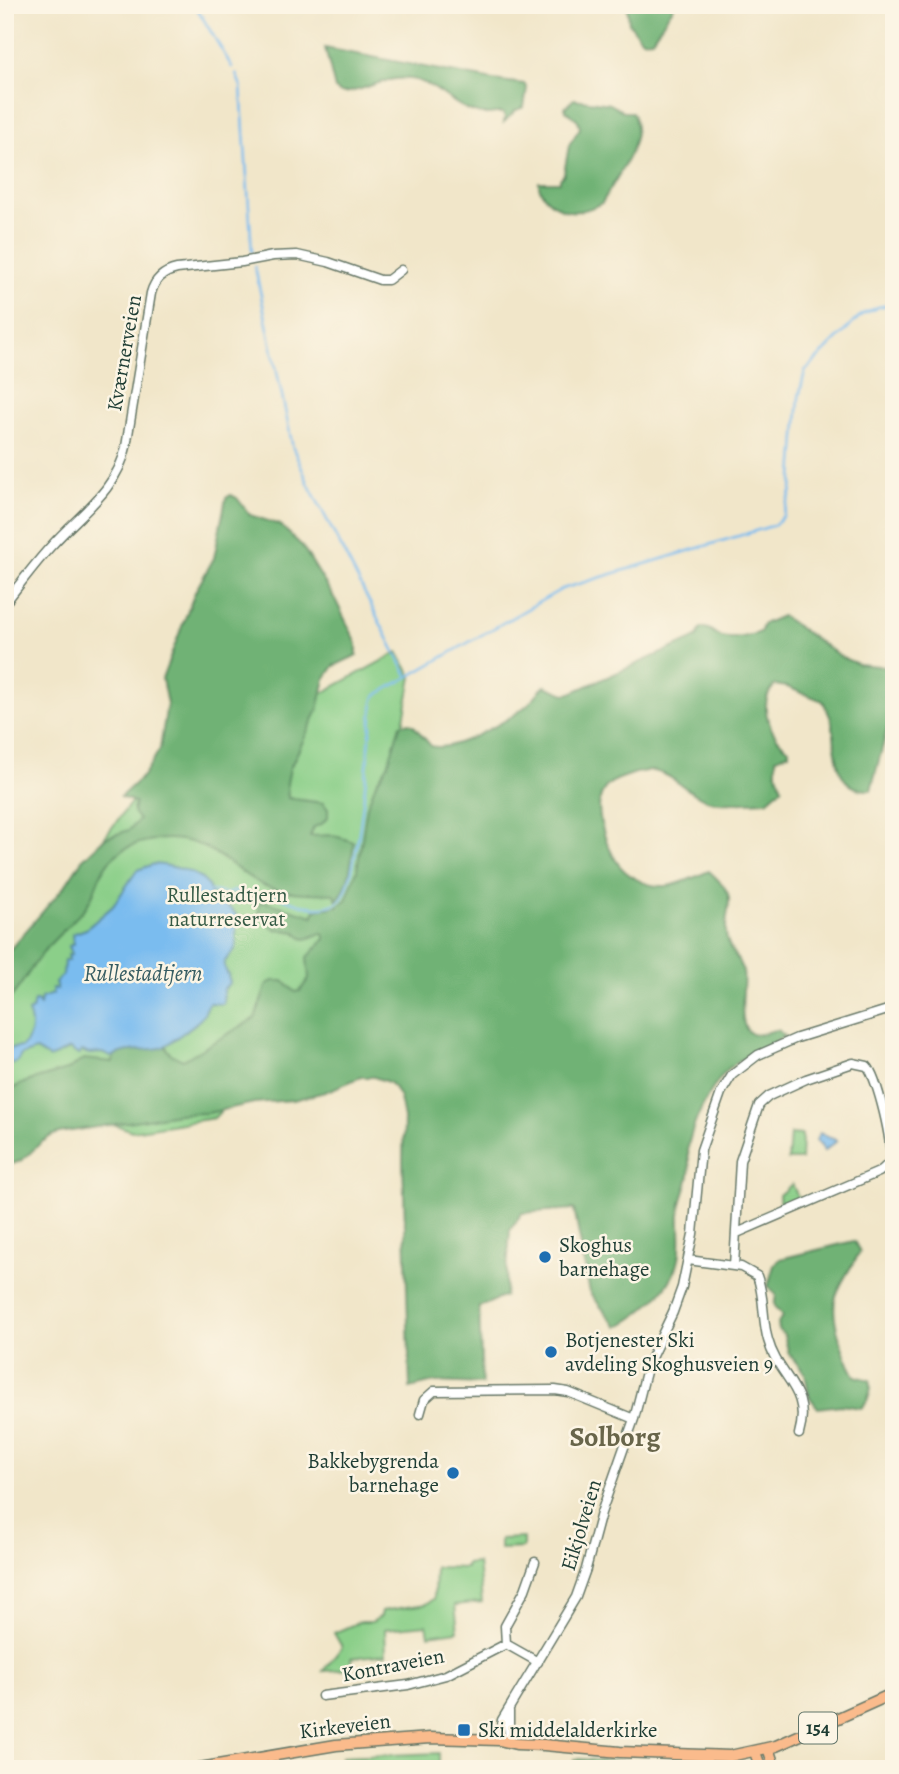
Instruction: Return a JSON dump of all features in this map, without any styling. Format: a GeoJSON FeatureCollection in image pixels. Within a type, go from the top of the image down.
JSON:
{"type":"FeatureCollection","features":[{"type":"Feature","properties":{"kind":"main road","name":"154"},"geometry":{"type":"LineString","coordinates":[[755,1752],[894,1693]]}},
{"type":"Feature","properties":{"kind":"main road","name":"Kirkeveien"},"geometry":{"type":"LineString","coordinates":[[194,1769],[369,1741],[444,1738],[505,1740],[529,1746],[696,1757],[755,1752]]}},
{"type":"Feature","properties":{"kind":"main road"},"geometry":{"type":"LineString","coordinates":[[768,1748],[775,1769]]}},
{"type":"Feature","properties":{"kind":"main road"},"geometry":{"type":"LineString","coordinates":[[755,1752],[761,1769]]}},
{"type":"Feature","properties":{"kind":"street","name":"Kværnerveien"},"geometry":{"type":"LineString","coordinates":[[5,603],[40,559],[97,501],[119,471],[126,447],[151,293],[163,274],[177,269],[289,255],[319,260],[380,280],[388,280],[401,270]]}},
{"type":"Feature","properties":{"kind":"street","name":"Eikjolveien"},"geometry":{"type":"LineString","coordinates":[[505,1740],[502,1720],[576,1597],[592,1551],[601,1513],[634,1419],[648,1364],[673,1312],[688,1260],[701,1150],[721,1093],[732,1075],[772,1048],[894,1008]]}},
{"type":"Feature","properties":{"kind":"street"},"geometry":{"type":"LineString","coordinates":[[734,1266],[740,1161],[761,1102],[806,1079],[841,1067],[853,1063],[867,1066],[877,1082],[891,1150],[888,1163],[879,1172],[737,1233]]}},
{"type":"Feature","properties":{"kind":"street"},"geometry":{"type":"LineString","coordinates":[[688,1260],[747,1269],[758,1279],[768,1342],[801,1402],[799,1434]]}},
{"type":"Feature","properties":{"kind":"street"},"geometry":{"type":"LineString","coordinates":[[420,1414],[424,1400],[434,1391],[555,1390],[568,1392],[634,1419]]}},
{"type":"Feature","properties":{"kind":"street"},"geometry":{"type":"LineString","coordinates":[[535,1562],[525,1590],[505,1626],[506,1644],[538,1662]]}},
{"type":"Feature","properties":{"kind":"street","name":"Kontraveien"},"geometry":{"type":"LineString","coordinates":[[323,1696],[408,1685],[446,1675],[506,1644]]}},
{"type":"Feature","properties":{"kind":"green space"},"geometry":{"type":"Polygon","coordinates":[[[627,5],[675,5],[652,39],[642,40],[629,23],[627,5]]]}},
{"type":"Feature","properties":{"kind":"green space"},"geometry":{"type":"Polygon","coordinates":[[[325,48],[524,84],[527,88],[524,107],[516,110],[504,122],[503,113],[483,114],[468,110],[428,85],[401,78],[341,93],[335,89],[325,48]]]}},
{"type":"Feature","properties":{"kind":"green space"},"geometry":{"type":"Polygon","coordinates":[[[574,99],[610,104],[624,112],[632,112],[636,123],[633,147],[628,159],[602,203],[586,210],[573,211],[564,210],[549,201],[541,192],[539,182],[560,182],[564,174],[569,145],[580,128],[578,120],[566,111],[565,107],[574,99]]]}},
{"type":"Feature","properties":{"kind":"green space"},"geometry":{"type":"Polygon","coordinates":[[[231,495],[237,498],[250,515],[280,525],[302,546],[336,601],[357,644],[357,655],[334,666],[325,679],[318,710],[290,768],[287,783],[288,798],[323,803],[328,809],[328,817],[322,824],[314,827],[310,836],[332,835],[354,842],[345,888],[337,900],[334,894],[281,890],[257,882],[210,850],[190,842],[163,839],[136,844],[113,857],[100,876],[87,905],[43,952],[5,1004],[5,955],[65,886],[82,860],[105,838],[129,830],[139,820],[133,812],[135,802],[120,797],[144,775],[160,749],[167,704],[162,679],[195,592],[214,558],[226,498],[231,495]]]}},
{"type":"Feature","properties":{"kind":"green space"},"geometry":{"type":"Polygon","coordinates":[[[782,616],[843,658],[858,664],[888,667],[888,726],[871,790],[858,789],[849,784],[843,776],[836,756],[832,722],[823,701],[775,685],[766,701],[766,710],[771,728],[789,749],[789,753],[776,758],[776,770],[782,788],[767,801],[728,803],[707,800],[671,778],[653,771],[620,778],[606,787],[601,794],[601,824],[608,846],[617,862],[631,876],[650,885],[669,886],[709,871],[725,888],[729,900],[727,938],[744,978],[744,1023],[752,1034],[778,1030],[784,1036],[728,1069],[702,1107],[688,1146],[689,1170],[681,1205],[680,1252],[676,1269],[656,1299],[637,1315],[617,1327],[590,1293],[574,1209],[522,1213],[510,1230],[505,1296],[479,1307],[482,1384],[434,1382],[410,1388],[404,1118],[400,1098],[394,1087],[374,1077],[361,1077],[325,1092],[293,1100],[254,1103],[208,1113],[178,1114],[59,1133],[44,1140],[21,1160],[5,1165],[5,1092],[26,1082],[70,1069],[83,1059],[113,1062],[114,1055],[134,1049],[166,1046],[170,1053],[183,1060],[255,1018],[267,984],[284,981],[295,992],[300,991],[309,978],[307,958],[325,936],[322,933],[305,939],[296,932],[275,929],[259,917],[259,904],[263,901],[313,916],[315,910],[338,906],[346,900],[357,870],[367,806],[376,783],[388,765],[400,725],[409,723],[414,726],[431,746],[452,745],[507,719],[529,704],[545,686],[565,694],[571,693],[697,637],[701,628],[722,637],[740,637],[758,633],[763,624],[782,616]]]}},
{"type":"Feature","properties":{"kind":"green space","name":"Rullestadtjern naturreservat"},"geometry":{"type":"Polygon","coordinates":[[[398,652],[412,677],[356,973],[214,1118],[132,1131],[84,1113],[44,1141],[5,1132],[5,970],[138,793],[398,652]]]}},
{"type":"Feature","properties":{"kind":"green space"},"geometry":{"type":"Polygon","coordinates":[[[790,1134],[802,1135],[801,1160],[788,1160],[790,1134]]]}},
{"type":"Feature","properties":{"kind":"green space"},"geometry":{"type":"Polygon","coordinates":[[[792,1184],[799,1199],[780,1207],[779,1195],[792,1184]]]}},
{"type":"Feature","properties":{"kind":"green space"},"geometry":{"type":"Polygon","coordinates":[[[854,1241],[860,1252],[838,1290],[834,1305],[835,1315],[839,1337],[851,1368],[855,1376],[870,1380],[870,1391],[861,1408],[841,1405],[818,1408],[809,1396],[805,1373],[789,1354],[784,1335],[779,1330],[778,1323],[782,1316],[775,1306],[776,1295],[768,1286],[774,1265],[780,1259],[854,1241]]]}},
{"type":"Feature","properties":{"kind":"green space"},"geometry":{"type":"Polygon","coordinates":[[[523,1538],[523,1548],[500,1549],[500,1539],[523,1538]]]}},
{"type":"Feature","properties":{"kind":"green space"},"geometry":{"type":"Polygon","coordinates":[[[478,1563],[482,1602],[455,1605],[458,1631],[429,1635],[427,1625],[385,1629],[386,1654],[351,1658],[351,1669],[323,1671],[342,1647],[334,1633],[359,1622],[372,1622],[381,1616],[382,1611],[426,1604],[434,1599],[435,1567],[466,1568],[466,1564],[478,1563]]]}},
{"type":"Feature","properties":{"kind":"green space"},"geometry":{"type":"Polygon","coordinates":[[[439,1753],[439,1769],[341,1769],[341,1757],[439,1753]]]}},
{"type":"Feature","properties":{"kind":"green space"},"geometry":{"type":"Polygon","coordinates":[[[574,1759],[738,1766],[742,1769],[574,1769],[574,1759]]]}},
{"type":"Feature","properties":{"kind":"water","name":"Rullestadtjern"},"geometry":{"type":"Polygon","coordinates":[[[154,864],[181,869],[199,877],[210,889],[211,898],[229,908],[238,918],[240,923],[236,929],[236,948],[224,962],[230,982],[224,989],[223,1004],[209,1003],[199,1020],[161,1048],[130,1051],[111,1057],[82,1051],[78,1055],[70,1049],[49,1058],[36,1050],[21,1055],[13,1064],[5,1058],[5,1053],[12,1048],[22,1047],[28,1039],[31,1027],[28,1012],[32,1010],[34,1001],[40,1005],[41,998],[53,994],[52,988],[57,989],[55,982],[63,975],[64,960],[69,961],[68,954],[72,954],[69,946],[73,944],[72,934],[86,929],[113,906],[137,870],[154,864]]]}},
{"type":"Feature","properties":{"kind":"water"},"geometry":{"type":"Polygon","coordinates":[[[819,1133],[837,1141],[824,1151],[816,1141],[819,1133]]]}},
{"type":"Feature","properties":{"kind":"waterway"},"geometry":{"type":"LineString","coordinates":[[195,5],[232,67]]}},
{"type":"Feature","properties":{"kind":"waterway"},"geometry":{"type":"LineString","coordinates":[[236,74],[241,86],[252,252]]}},
{"type":"Feature","properties":{"kind":"waterway"},"geometry":{"type":"LineString","coordinates":[[255,267],[293,448],[309,485],[408,677]]}},
{"type":"Feature","properties":{"kind":"waterway"},"geometry":{"type":"LineString","coordinates":[[211,891],[271,895],[314,907],[338,902],[345,892],[358,842],[375,696],[562,589],[775,525],[783,516],[792,490],[799,397],[805,371],[861,315],[878,307],[894,304]]}},
{"type":"Feature","properties":{"kind":"place","name":"Skoghus barnehage"},"geometry":{"type":"Point","coordinates":[545,1257]}},
{"type":"Feature","properties":{"kind":"place","name":"Botjenester Ski avdeling Skoghusveien 9"},"geometry":{"type":"Point","coordinates":[551,1352]}},
{"type":"Feature","properties":{"kind":"place","name":"Bakkebygrenda barnehage"},"geometry":{"type":"Point","coordinates":[453,1473]}},
{"type":"Feature","properties":{"kind":"place","name":"Ski middelalderkirke"},"geometry":{"type":"Point","coordinates":[464,1730]}},
{"type":"Feature","properties":{"kind":"district","name":"Solborg"},"geometry":{"type":"Point","coordinates":[615,1437]}}]}
